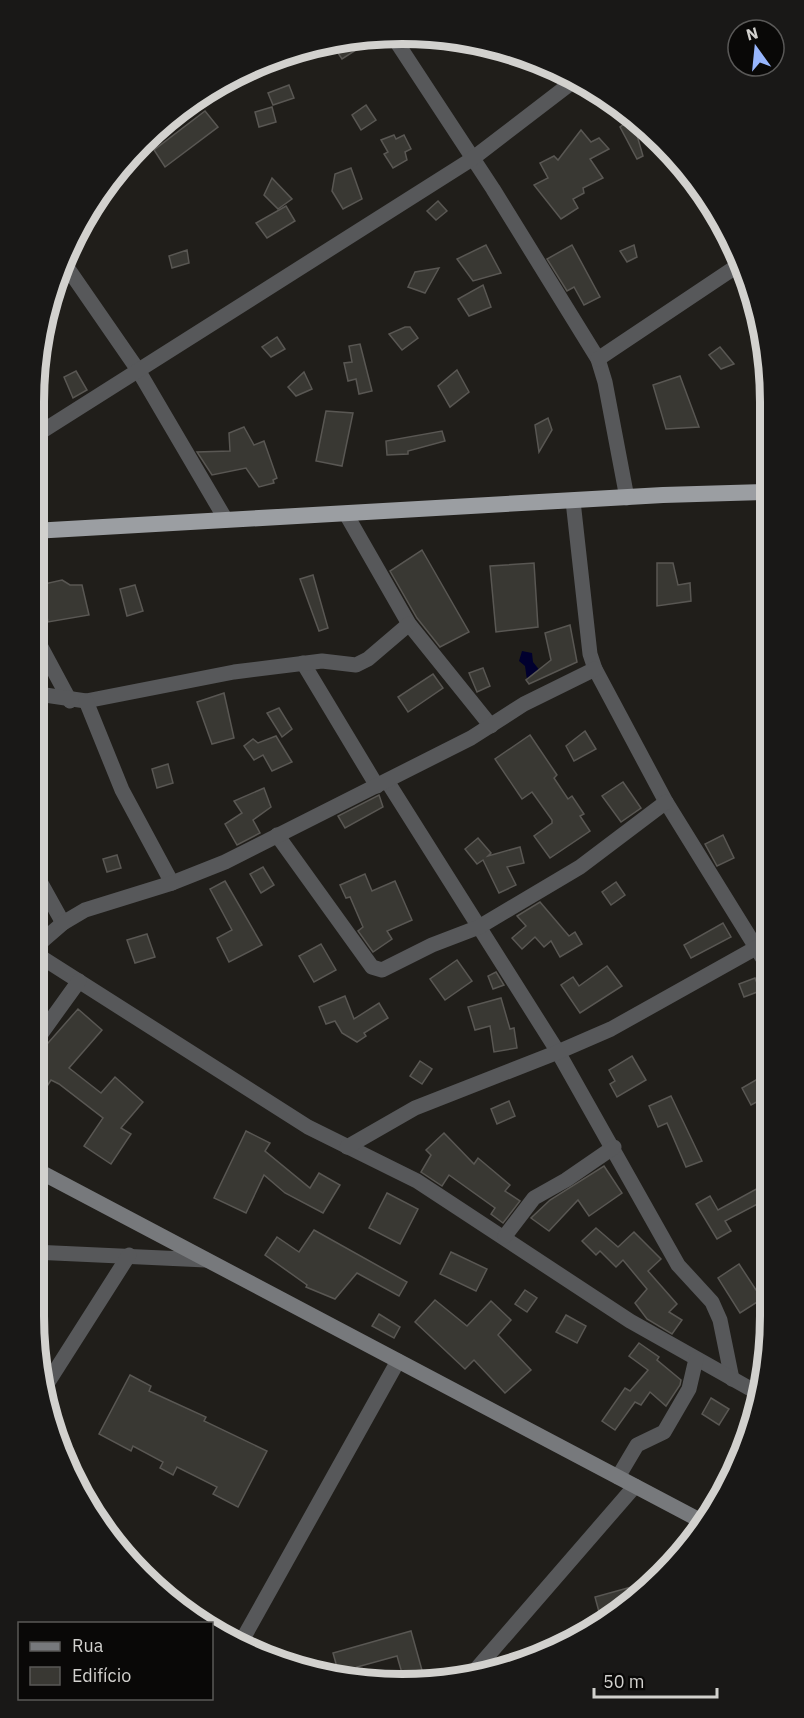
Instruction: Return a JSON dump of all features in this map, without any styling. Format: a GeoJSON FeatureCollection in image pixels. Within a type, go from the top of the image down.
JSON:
{"type":"FeatureCollection","features":[{"type":"Feature","properties":{"kind":"highway"},"geometry":{"type":"LineString","coordinates":[[44,530],[760,492]]}},
{"type":"Feature","properties":{"kind":"main road"},"geometry":{"type":"LineString","coordinates":[[44,1174],[635,1486],[699,1516]]}},
{"type":"Feature","properties":{"kind":"street"},"geometry":{"type":"LineString","coordinates":[[399,44],[493,189],[598,359],[605,382],[627,498]]}},
{"type":"Feature","properties":{"kind":"street"},"geometry":{"type":"LineString","coordinates":[[44,430],[472,159],[569,85]]}},
{"type":"Feature","properties":{"kind":"street"},"geometry":{"type":"LineString","coordinates":[[598,359],[735,269]]}},
{"type":"Feature","properties":{"kind":"street"},"geometry":{"type":"LineString","coordinates":[[69,270],[138,370],[226,520]]}},
{"type":"Feature","properties":{"kind":"street"},"geometry":{"type":"LineString","coordinates":[[573,501],[590,654],[595,669],[666,802],[760,939]]}},
{"type":"Feature","properties":{"kind":"street"},"geometry":{"type":"LineString","coordinates":[[346,514],[409,624],[491,726]]}},
{"type":"Feature","properties":{"kind":"street"},"geometry":{"type":"LineString","coordinates":[[44,695],[70,701],[86,701],[234,672],[322,661],[356,665],[368,659],[409,624]]}},
{"type":"Feature","properties":{"kind":"street"},"geometry":{"type":"LineString","coordinates":[[44,653],[70,701]]}},
{"type":"Feature","properties":{"kind":"street"},"geometry":{"type":"LineString","coordinates":[[303,663],[479,927],[558,1052],[614,1147],[678,1264],[712,1302],[720,1320],[732,1379]]}},
{"type":"Feature","properties":{"kind":"street"},"geometry":{"type":"LineString","coordinates":[[44,940],[63,923],[85,910],[172,884],[225,862],[382,783],[491,726],[524,704],[595,669]]}},
{"type":"Feature","properties":{"kind":"street"},"geometry":{"type":"LineString","coordinates":[[86,701],[122,790],[172,884]]}},
{"type":"Feature","properties":{"kind":"street"},"geometry":{"type":"LineString","coordinates":[[278,835],[372,967],[382,970],[432,945],[479,927],[580,867],[666,802]]}},
{"type":"Feature","properties":{"kind":"street"},"geometry":{"type":"LineString","coordinates":[[44,889],[63,923]]}},
{"type":"Feature","properties":{"kind":"street"},"geometry":{"type":"LineString","coordinates":[[347,1147],[415,1108],[611,1029],[760,945]]}},
{"type":"Feature","properties":{"kind":"street"},"geometry":{"type":"LineString","coordinates":[[44,957],[308,1127],[393,1167],[504,1236],[630,1321],[753,1390]]}},
{"type":"Feature","properties":{"kind":"street"},"geometry":{"type":"LineString","coordinates":[[44,1030],[79,981]]}},
{"type":"Feature","properties":{"kind":"street"},"geometry":{"type":"LineString","coordinates":[[504,1236],[534,1198],[566,1180],[614,1147]]}},
{"type":"Feature","properties":{"kind":"street"},"geometry":{"type":"LineString","coordinates":[[44,1252],[206,1260]]}},
{"type":"Feature","properties":{"kind":"street"},"geometry":{"type":"LineString","coordinates":[[49,1380],[129,1256]]}},
{"type":"Feature","properties":{"kind":"street"},"geometry":{"type":"LineString","coordinates":[[618,1477],[637,1445],[664,1432],[688,1389],[696,1359]]}},
{"type":"Feature","properties":{"kind":"street"},"geometry":{"type":"LineString","coordinates":[[243,1638],[398,1361]]}},
{"type":"Feature","properties":{"kind":"street"},"geometry":{"type":"LineString","coordinates":[[479,1666],[635,1486]]}},
{"type":"Feature","properties":{"kind":"shaded area"},"geometry":{"type":"Polygon","coordinates":[[[522,651],[532,653],[533,662],[541,672],[527,680],[525,666],[519,661],[522,651]]]}},
{"type":"Feature","properties":{"kind":"building"},"geometry":{"type":"Polygon","coordinates":[[[362,46],[342,59],[336,50],[362,46]]]}},
{"type":"Feature","properties":{"kind":"building"},"geometry":{"type":"Polygon","coordinates":[[[289,85],[294,98],[273,105],[268,93],[289,85]]]}},
{"type":"Feature","properties":{"kind":"building"},"geometry":{"type":"Polygon","coordinates":[[[366,105],[376,120],[361,130],[352,115],[366,105]]]}},
{"type":"Feature","properties":{"kind":"building"},"geometry":{"type":"Polygon","coordinates":[[[272,107],[276,122],[259,127],[255,112],[272,107]]]}},
{"type":"Feature","properties":{"kind":"building"},"geometry":{"type":"Polygon","coordinates":[[[205,111],[218,127],[165,167],[154,150],[205,111]]]}},
{"type":"Feature","properties":{"kind":"building"},"geometry":{"type":"Polygon","coordinates":[[[626,123],[635,130],[643,156],[637,159],[620,127],[626,123]]]}},
{"type":"Feature","properties":{"kind":"building"},"geometry":{"type":"Polygon","coordinates":[[[581,130],[591,142],[599,138],[609,149],[590,159],[603,178],[583,188],[584,193],[573,199],[578,208],[561,219],[534,185],[548,178],[540,163],[554,156],[558,160],[581,130]]]}},
{"type":"Feature","properties":{"kind":"building"},"geometry":{"type":"Polygon","coordinates":[[[394,135],[396,139],[404,135],[411,149],[405,152],[407,160],[393,168],[384,154],[388,152],[381,140],[394,135]]]}},
{"type":"Feature","properties":{"kind":"building"},"geometry":{"type":"Polygon","coordinates":[[[351,168],[362,199],[343,209],[332,191],[335,174],[351,168]]]}},
{"type":"Feature","properties":{"kind":"building"},"geometry":{"type":"Polygon","coordinates":[[[272,178],[292,199],[278,209],[264,195],[272,178]]]}},
{"type":"Feature","properties":{"kind":"building"},"geometry":{"type":"Polygon","coordinates":[[[438,201],[447,211],[436,220],[427,211],[438,201]]]}},
{"type":"Feature","properties":{"kind":"building"},"geometry":{"type":"Polygon","coordinates":[[[286,206],[295,221],[267,238],[256,223],[286,206]]]}},
{"type":"Feature","properties":{"kind":"building"},"geometry":{"type":"Polygon","coordinates":[[[486,245],[501,273],[473,281],[457,259],[486,245]]]}},
{"type":"Feature","properties":{"kind":"building"},"geometry":{"type":"Polygon","coordinates":[[[572,245],[600,297],[584,305],[574,287],[567,291],[547,259],[572,245]]]}},
{"type":"Feature","properties":{"kind":"building"},"geometry":{"type":"Polygon","coordinates":[[[634,245],[637,257],[627,262],[620,251],[634,245]]]}},
{"type":"Feature","properties":{"kind":"building"},"geometry":{"type":"Polygon","coordinates":[[[187,250],[189,263],[172,268],[169,256],[187,250]]]}},
{"type":"Feature","properties":{"kind":"building"},"geometry":{"type":"Polygon","coordinates":[[[439,268],[425,293],[408,287],[415,272],[439,268]]]}},
{"type":"Feature","properties":{"kind":"building"},"geometry":{"type":"Polygon","coordinates":[[[483,285],[491,307],[469,316],[458,299],[483,285]]]}},
{"type":"Feature","properties":{"kind":"building"},"geometry":{"type":"Polygon","coordinates":[[[410,327],[418,338],[402,350],[389,334],[410,327]]]}},
{"type":"Feature","properties":{"kind":"building"},"geometry":{"type":"Polygon","coordinates":[[[277,337],[285,349],[271,357],[262,347],[277,337]]]}},
{"type":"Feature","properties":{"kind":"building"},"geometry":{"type":"Polygon","coordinates":[[[360,344],[372,391],[359,394],[356,379],[348,381],[344,363],[352,362],[349,346],[360,344]]]}},
{"type":"Feature","properties":{"kind":"building"},"geometry":{"type":"Polygon","coordinates":[[[720,347],[734,364],[721,369],[709,355],[720,347]]]}},
{"type":"Feature","properties":{"kind":"building"},"geometry":{"type":"Polygon","coordinates":[[[457,370],[469,392],[450,407],[438,386],[457,370]]]}},
{"type":"Feature","properties":{"kind":"building"},"geometry":{"type":"Polygon","coordinates":[[[76,371],[87,390],[73,398],[64,377],[76,371]]]}},
{"type":"Feature","properties":{"kind":"building"},"geometry":{"type":"Polygon","coordinates":[[[304,372],[312,389],[296,396],[288,387],[304,372]]]}},
{"type":"Feature","properties":{"kind":"building"},"geometry":{"type":"Polygon","coordinates":[[[680,376],[699,427],[666,429],[653,385],[680,376]]]}},
{"type":"Feature","properties":{"kind":"building"},"geometry":{"type":"Polygon","coordinates":[[[326,411],[353,413],[342,466],[316,461],[326,411]]]}},
{"type":"Feature","properties":{"kind":"building"},"geometry":{"type":"Polygon","coordinates":[[[548,418],[552,430],[539,452],[535,425],[548,418]]]}},
{"type":"Feature","properties":{"kind":"building"},"geometry":{"type":"Polygon","coordinates":[[[244,427],[254,445],[264,441],[277,478],[273,480],[274,483],[259,487],[246,468],[212,475],[197,452],[230,451],[229,433],[244,427]]]}},
{"type":"Feature","properties":{"kind":"building"},"geometry":{"type":"Polygon","coordinates":[[[442,431],[445,441],[408,451],[408,454],[387,455],[386,441],[442,431]]]}},
{"type":"Feature","properties":{"kind":"building"},"geometry":{"type":"Polygon","coordinates":[[[422,550],[469,632],[440,647],[417,618],[390,571],[422,550]]]}},
{"type":"Feature","properties":{"kind":"building"},"geometry":{"type":"Polygon","coordinates":[[[534,563],[538,627],[496,632],[490,566],[534,563]]]}},
{"type":"Feature","properties":{"kind":"building"},"geometry":{"type":"Polygon","coordinates":[[[657,563],[673,563],[678,585],[690,583],[691,601],[657,606],[657,563]]]}},
{"type":"Feature","properties":{"kind":"building"},"geometry":{"type":"Polygon","coordinates":[[[313,575],[328,628],[319,631],[300,579],[313,575]]]}},
{"type":"Feature","properties":{"kind":"building"},"geometry":{"type":"Polygon","coordinates":[[[62,580],[70,585],[82,585],[89,615],[48,622],[44,601],[44,584],[62,580]]]}},
{"type":"Feature","properties":{"kind":"building"},"geometry":{"type":"Polygon","coordinates":[[[135,585],[143,611],[127,616],[120,589],[135,585]]]}},
{"type":"Feature","properties":{"kind":"building"},"geometry":{"type":"Polygon","coordinates":[[[570,625],[577,662],[529,684],[526,680],[551,660],[545,633],[570,625]]]}},
{"type":"Feature","properties":{"kind":"building"},"geometry":{"type":"Polygon","coordinates":[[[483,668],[490,686],[477,692],[469,673],[483,668]]]}},
{"type":"Feature","properties":{"kind":"building"},"geometry":{"type":"Polygon","coordinates":[[[433,674],[443,688],[408,712],[398,697],[433,674]]]}},
{"type":"Feature","properties":{"kind":"building"},"geometry":{"type":"Polygon","coordinates":[[[224,693],[234,738],[212,744],[197,702],[224,693]]]}},
{"type":"Feature","properties":{"kind":"building"},"geometry":{"type":"Polygon","coordinates":[[[279,708],[292,729],[282,737],[267,713],[279,708]]]}},
{"type":"Feature","properties":{"kind":"building"},"geometry":{"type":"Polygon","coordinates":[[[585,731],[596,749],[574,761],[566,746],[585,731]]]}},
{"type":"Feature","properties":{"kind":"building"},"geometry":{"type":"Polygon","coordinates":[[[530,735],[557,775],[554,778],[568,799],[572,796],[584,814],[580,816],[590,831],[550,858],[534,836],[552,823],[552,820],[532,792],[522,799],[495,759],[530,735]]]}},
{"type":"Feature","properties":{"kind":"building"},"geometry":{"type":"Polygon","coordinates":[[[276,736],[292,762],[272,771],[263,755],[254,760],[244,746],[253,739],[258,743],[276,736]]]}},
{"type":"Feature","properties":{"kind":"building"},"geometry":{"type":"Polygon","coordinates":[[[168,764],[173,783],[157,788],[152,769],[168,764]]]}},
{"type":"Feature","properties":{"kind":"building"},"geometry":{"type":"Polygon","coordinates":[[[623,782],[641,808],[621,822],[602,796],[623,782]]]}},
{"type":"Feature","properties":{"kind":"building"},"geometry":{"type":"Polygon","coordinates":[[[264,788],[271,807],[253,820],[260,833],[237,845],[225,824],[242,813],[234,801],[264,788]]]}},
{"type":"Feature","properties":{"kind":"building"},"geometry":{"type":"Polygon","coordinates":[[[379,795],[383,807],[345,828],[338,816],[379,795]]]}},
{"type":"Feature","properties":{"kind":"building"},"geometry":{"type":"Polygon","coordinates":[[[723,835],[734,858],[717,866],[705,844],[723,835]]]}},
{"type":"Feature","properties":{"kind":"building"},"geometry":{"type":"Polygon","coordinates":[[[478,838],[491,853],[488,856],[520,847],[524,863],[507,867],[516,885],[499,893],[483,860],[477,864],[465,849],[478,838]]]}},
{"type":"Feature","properties":{"kind":"building"},"geometry":{"type":"Polygon","coordinates":[[[117,855],[121,868],[107,872],[103,859],[117,855]]]}},
{"type":"Feature","properties":{"kind":"building"},"geometry":{"type":"Polygon","coordinates":[[[263,867],[274,885],[261,893],[250,874],[263,867]]]}},
{"type":"Feature","properties":{"kind":"building"},"geometry":{"type":"Polygon","coordinates":[[[365,874],[372,891],[395,881],[412,920],[387,931],[392,939],[373,952],[358,931],[363,927],[350,897],[346,898],[340,885],[365,874]]]}},
{"type":"Feature","properties":{"kind":"building"},"geometry":{"type":"Polygon","coordinates":[[[225,881],[262,945],[229,962],[217,938],[232,930],[210,889],[225,881]]]}},
{"type":"Feature","properties":{"kind":"building"},"geometry":{"type":"Polygon","coordinates":[[[616,882],[625,895],[611,905],[602,892],[616,882]]]}},
{"type":"Feature","properties":{"kind":"building"},"geometry":{"type":"Polygon","coordinates":[[[540,902],[569,936],[575,932],[582,944],[560,957],[551,941],[544,947],[535,937],[522,949],[512,938],[526,926],[517,916],[540,902]]]}},
{"type":"Feature","properties":{"kind":"building"},"geometry":{"type":"Polygon","coordinates":[[[723,923],[731,937],[691,958],[684,945],[723,923]]]}},
{"type":"Feature","properties":{"kind":"building"},"geometry":{"type":"Polygon","coordinates":[[[147,934],[155,957],[135,963],[127,940],[147,934]]]}},
{"type":"Feature","properties":{"kind":"building"},"geometry":{"type":"Polygon","coordinates":[[[321,944],[336,970],[314,982],[299,956],[321,944]]]}},
{"type":"Feature","properties":{"kind":"building"},"geometry":{"type":"Polygon","coordinates":[[[457,960],[472,981],[445,1000],[430,979],[457,960]]]}},
{"type":"Feature","properties":{"kind":"building"},"geometry":{"type":"Polygon","coordinates":[[[607,966],[622,986],[580,1013],[561,985],[573,977],[579,986],[607,966]]]}},
{"type":"Feature","properties":{"kind":"building"},"geometry":{"type":"Polygon","coordinates":[[[496,972],[504,985],[493,989],[488,976],[496,972]]]}},
{"type":"Feature","properties":{"kind":"building"},"geometry":{"type":"Polygon","coordinates":[[[755,978],[760,991],[744,997],[739,984],[755,978]]]}},
{"type":"Feature","properties":{"kind":"building"},"geometry":{"type":"Polygon","coordinates":[[[345,996],[354,1019],[379,1003],[388,1018],[364,1033],[366,1036],[357,1042],[342,1033],[335,1021],[326,1024],[319,1007],[345,996]]]}},
{"type":"Feature","properties":{"kind":"building"},"geometry":{"type":"Polygon","coordinates":[[[501,998],[510,1029],[514,1028],[517,1048],[494,1052],[490,1026],[475,1030],[468,1007],[501,998]]]}},
{"type":"Feature","properties":{"kind":"building"},"geometry":{"type":"Polygon","coordinates":[[[78,1009],[102,1030],[69,1068],[101,1093],[115,1077],[143,1102],[121,1128],[131,1134],[111,1164],[84,1146],[103,1118],[51,1080],[44,1091],[44,1048],[78,1009]]]}},
{"type":"Feature","properties":{"kind":"building"},"geometry":{"type":"Polygon","coordinates":[[[632,1056],[646,1080],[617,1097],[610,1084],[615,1081],[609,1070],[632,1056]]]}},
{"type":"Feature","properties":{"kind":"building"},"geometry":{"type":"Polygon","coordinates":[[[420,1061],[432,1069],[422,1084],[410,1076],[420,1061]]]}},
{"type":"Feature","properties":{"kind":"building"},"geometry":{"type":"Polygon","coordinates":[[[760,1078],[760,1100],[751,1105],[742,1088],[760,1078]]]}},
{"type":"Feature","properties":{"kind":"building"},"geometry":{"type":"Polygon","coordinates":[[[671,1096],[702,1161],[686,1167],[667,1123],[658,1127],[649,1106],[671,1096]]]}},
{"type":"Feature","properties":{"kind":"building"},"geometry":{"type":"Polygon","coordinates":[[[509,1101],[515,1116],[497,1124],[491,1109],[509,1101]]]}},
{"type":"Feature","properties":{"kind":"building"},"geometry":{"type":"Polygon","coordinates":[[[246,1131],[270,1143],[265,1151],[310,1188],[319,1173],[340,1185],[323,1213],[285,1193],[264,1175],[246,1213],[214,1198],[246,1131]]]}},
{"type":"Feature","properties":{"kind":"building"},"geometry":{"type":"Polygon","coordinates":[[[444,1133],[474,1164],[478,1158],[510,1185],[505,1191],[520,1201],[503,1223],[491,1214],[495,1208],[449,1175],[442,1186],[421,1172],[431,1155],[426,1150],[444,1133]]]}},
{"type":"Feature","properties":{"kind":"building"},"geometry":{"type":"Polygon","coordinates":[[[604,1166],[622,1193],[589,1216],[578,1200],[549,1231],[531,1218],[550,1200],[604,1166]]]}},
{"type":"Feature","properties":{"kind":"building"},"geometry":{"type":"Polygon","coordinates":[[[760,1187],[760,1203],[725,1221],[731,1231],[717,1239],[696,1204],[710,1196],[718,1210],[760,1187]]]}},
{"type":"Feature","properties":{"kind":"building"},"geometry":{"type":"Polygon","coordinates":[[[387,1193],[418,1209],[400,1244],[369,1228],[387,1193]]]}},
{"type":"Feature","properties":{"kind":"building"},"geometry":{"type":"Polygon","coordinates":[[[596,1228],[618,1247],[634,1232],[661,1259],[648,1271],[677,1304],[669,1312],[682,1320],[672,1334],[647,1319],[635,1303],[647,1289],[623,1260],[616,1267],[600,1251],[596,1255],[582,1241],[596,1228]]]}},
{"type":"Feature","properties":{"kind":"building"},"geometry":{"type":"Polygon","coordinates":[[[314,1230],[407,1282],[399,1296],[357,1273],[335,1299],[306,1287],[307,1285],[265,1255],[277,1237],[299,1252],[314,1230]]]}},
{"type":"Feature","properties":{"kind":"building"},"geometry":{"type":"Polygon","coordinates":[[[451,1252],[487,1269],[476,1291],[440,1274],[451,1252]]]}},
{"type":"Feature","properties":{"kind":"building"},"geometry":{"type":"Polygon","coordinates":[[[739,1264],[760,1296],[760,1300],[740,1313],[718,1278],[739,1264]]]}},
{"type":"Feature","properties":{"kind":"building"},"geometry":{"type":"Polygon","coordinates":[[[525,1290],[537,1298],[527,1312],[515,1304],[525,1290]]]}},
{"type":"Feature","properties":{"kind":"building"},"geometry":{"type":"Polygon","coordinates":[[[435,1300],[467,1326],[491,1301],[511,1320],[498,1335],[531,1370],[505,1393],[474,1360],[465,1369],[415,1322],[435,1300]]]}},
{"type":"Feature","properties":{"kind":"building"},"geometry":{"type":"Polygon","coordinates":[[[379,1314],[400,1327],[394,1338],[372,1326],[379,1314]]]}},
{"type":"Feature","properties":{"kind":"building"},"geometry":{"type":"Polygon","coordinates":[[[566,1315],[586,1326],[577,1343],[556,1332],[566,1315]]]}},
{"type":"Feature","properties":{"kind":"building"},"geometry":{"type":"Polygon","coordinates":[[[639,1343],[659,1357],[657,1360],[681,1380],[680,1385],[666,1406],[650,1392],[641,1405],[635,1402],[615,1430],[602,1421],[625,1388],[630,1391],[648,1370],[629,1356],[639,1343]]]}},
{"type":"Feature","properties":{"kind":"building"},"geometry":{"type":"Polygon","coordinates":[[[130,1375],[151,1386],[149,1391],[206,1417],[204,1421],[267,1451],[238,1507],[213,1494],[217,1487],[177,1467],[173,1475],[160,1468],[163,1462],[133,1446],[131,1451],[99,1434],[130,1375]]]}},
{"type":"Feature","properties":{"kind":"building"},"geometry":{"type":"Polygon","coordinates":[[[711,1398],[729,1409],[719,1425],[702,1414],[711,1398]]]}},
{"type":"Feature","properties":{"kind":"building"},"geometry":{"type":"Polygon","coordinates":[[[639,1585],[600,1615],[595,1597],[639,1585]]]}},
{"type":"Feature","properties":{"kind":"building"},"geometry":{"type":"Polygon","coordinates":[[[411,1631],[423,1674],[402,1674],[397,1656],[357,1667],[358,1671],[337,1669],[333,1653],[411,1631]]]}}]}
